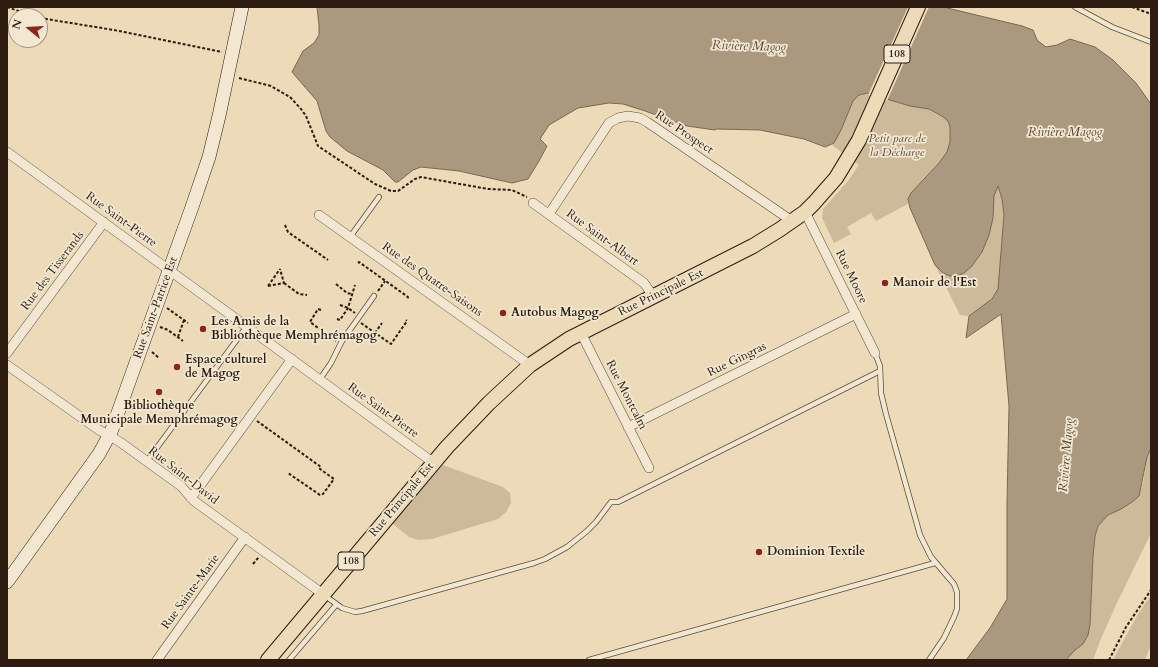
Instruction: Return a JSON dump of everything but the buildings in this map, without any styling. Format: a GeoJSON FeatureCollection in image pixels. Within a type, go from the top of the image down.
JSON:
{"type":"FeatureCollection","features":[{"type":"Feature","properties":{"kind":"main road","name":"Rue Principale Est"},"geometry":{"type":"LineString","coordinates":[[268,660],[434,463],[474,418],[530,365],[558,346],[581,333],[753,246],[805,212],[829,187],[859,140],[918,7]]}},
{"type":"Feature","properties":{"kind":"street","name":"Rue Saint-Patrice Est"},"geometry":{"type":"LineString","coordinates":[[7,582],[99,454],[110,436],[209,157],[242,7]]}},
{"type":"Feature","properties":{"kind":"street","name":"Rue Prospect"},"geometry":{"type":"LineString","coordinates":[[549,214],[606,127],[613,120],[628,116],[640,118],[647,122],[792,221]]}},
{"type":"Feature","properties":{"kind":"street","name":"Rue Saint-Pierre"},"geometry":{"type":"LineString","coordinates":[[7,152],[434,463]]}},
{"type":"Feature","properties":{"kind":"street","name":"Rue Saint-Albert"},"geometry":{"type":"LineString","coordinates":[[533,203],[644,283],[653,296]]}},
{"type":"Feature","properties":{"kind":"street","name":"Rue Moore"},"geometry":{"type":"LineString","coordinates":[[805,212],[875,353]]}},
{"type":"Feature","properties":{"kind":"street","name":"Rue des Quatre-Saisons"},"geometry":{"type":"LineString","coordinates":[[319,215],[530,365]]}},
{"type":"Feature","properties":{"kind":"street","name":"Rue des Tisserands"},"geometry":{"type":"LineString","coordinates":[[7,353],[104,222]]}},
{"type":"Feature","properties":{"kind":"street","name":"Rue Gingras"},"geometry":{"type":"LineString","coordinates":[[628,427],[856,314]]}},
{"type":"Feature","properties":{"kind":"street","name":"Rue Montcalm"},"geometry":{"type":"LineString","coordinates":[[581,333],[649,468]]}},
{"type":"Feature","properties":{"kind":"street"},"geometry":{"type":"LineString","coordinates":[[191,498],[292,359]]}},
{"type":"Feature","properties":{"kind":"street","name":"Rue Saint-David"},"geometry":{"type":"LineString","coordinates":[[7,364],[181,486],[191,498],[323,594]]}},
{"type":"Feature","properties":{"kind":"street","name":"Rue Sainte-Marie"},"geometry":{"type":"LineString","coordinates":[[157,660],[245,538]]}},
{"type":"Feature","properties":{"kind":"lane"},"geometry":{"type":"LineString","coordinates":[[1075,7],[1112,27],[1151,42]]}},
{"type":"Feature","properties":{"kind":"lane"},"geometry":{"type":"LineString","coordinates":[[350,237],[379,197]]}},
{"type":"Feature","properties":{"kind":"lane"},"geometry":{"type":"LineString","coordinates":[[320,380],[340,344],[374,296]]}},
{"type":"Feature","properties":{"kind":"lane"},"geometry":{"type":"LineString","coordinates":[[146,462],[247,326]]}},
{"type":"Feature","properties":{"kind":"lane"},"geometry":{"type":"LineString","coordinates":[[875,353],[879,361],[881,393],[886,414],[918,529],[925,546],[935,563],[954,584],[957,592],[957,609],[954,617],[944,638],[929,660]]}},
{"type":"Feature","properties":{"kind":"lane"},"geometry":{"type":"LineString","coordinates":[[323,594],[336,604],[348,610],[362,612],[545,559],[567,547],[587,531],[611,502],[618,502],[880,371]]}},
{"type":"Feature","properties":{"kind":"lane"},"geometry":{"type":"LineString","coordinates":[[589,660],[935,563]]}},
{"type":"Feature","properties":{"kind":"lane"},"geometry":{"type":"LineString","coordinates":[[289,660],[336,604]]}},
{"type":"Feature","properties":{"kind":"path"},"geometry":{"type":"LineString","coordinates":[[1132,7],[1151,14]]}},
{"type":"Feature","properties":{"kind":"path"},"geometry":{"type":"LineString","coordinates":[[48,19],[114,30],[232,54]]}},
{"type":"Feature","properties":{"kind":"path"},"geometry":{"type":"LineString","coordinates":[[228,75],[271,86],[290,97],[306,116],[318,146],[375,184],[391,191],[398,191],[415,179],[421,177],[488,189],[512,190],[526,197],[533,203]]}},
{"type":"Feature","properties":{"kind":"path"},"geometry":{"type":"LineString","coordinates":[[285,225],[288,232],[328,260]]}},
{"type":"Feature","properties":{"kind":"path"},"geometry":{"type":"LineString","coordinates":[[358,264],[359,262],[396,290],[408,297],[407,299]]}},
{"type":"Feature","properties":{"kind":"path"},"geometry":{"type":"LineString","coordinates":[[284,283],[268,287],[280,269],[284,283],[298,294],[307,295]]}},
{"type":"Feature","properties":{"kind":"path"},"geometry":{"type":"LineString","coordinates":[[374,296],[385,281]]}},
{"type":"Feature","properties":{"kind":"path"},"geometry":{"type":"LineString","coordinates":[[336,284],[347,293],[352,294]]}},
{"type":"Feature","properties":{"kind":"path"},"geometry":{"type":"LineString","coordinates":[[337,319],[340,320],[348,308],[355,284]]}},
{"type":"Feature","properties":{"kind":"path"},"geometry":{"type":"LineString","coordinates":[[158,302],[188,323]]}},
{"type":"Feature","properties":{"kind":"path"},"geometry":{"type":"LineString","coordinates":[[340,305],[348,308]]}},
{"type":"Feature","properties":{"kind":"path"},"geometry":{"type":"LineString","coordinates":[[321,310],[318,309],[310,322],[340,344]]}},
{"type":"Feature","properties":{"kind":"path"},"geometry":{"type":"LineString","coordinates":[[178,337],[184,320]]}},
{"type":"Feature","properties":{"kind":"path"},"geometry":{"type":"LineString","coordinates":[[357,320],[391,344],[407,321],[406,320]]}},
{"type":"Feature","properties":{"kind":"path"},"geometry":{"type":"LineString","coordinates":[[375,333],[382,323]]}},
{"type":"Feature","properties":{"kind":"path"},"geometry":{"type":"LineString","coordinates":[[150,324],[168,330],[183,341]]}},
{"type":"Feature","properties":{"kind":"path"},"geometry":{"type":"LineString","coordinates":[[250,416],[321,467],[320,469],[334,479],[323,494],[320,495],[288,473]]}},
{"type":"Feature","properties":{"kind":"path"},"geometry":{"type":"LineString","coordinates":[[1108,660],[1132,618],[1151,590]]}},
{"type":"Feature","properties":{"kind":"green space","name":"Petit parc de la Décharge"},"geometry":{"type":"Polygon","coordinates":[[[867,93],[910,106],[929,109],[942,116],[948,121],[950,127],[950,142],[947,152],[939,163],[911,193],[908,199],[908,204],[876,221],[871,213],[847,227],[851,234],[834,243],[822,218],[823,209],[848,181],[859,165],[832,145],[841,130],[853,101],[859,95],[867,93]]]}},
{"type":"Feature","properties":{"kind":"green space"},"geometry":{"type":"Polygon","coordinates":[[[998,186],[1002,199],[1004,215],[998,289],[992,299],[969,316],[960,315],[935,265],[943,273],[950,276],[957,276],[993,218],[994,196],[998,186]]]}},
{"type":"Feature","properties":{"kind":"green space"},"geometry":{"type":"Polygon","coordinates":[[[1151,448],[1151,533],[1116,605],[1093,660],[1066,660],[1083,644],[1088,635],[1090,625],[1093,556],[1095,536],[1098,526],[1108,515],[1132,502],[1143,483],[1147,457],[1151,448]]]}},
{"type":"Feature","properties":{"kind":"green space"},"geometry":{"type":"Polygon","coordinates":[[[443,465],[503,487],[510,493],[511,503],[506,512],[498,519],[432,539],[418,540],[409,537],[392,523],[443,465]]]}},
{"type":"Feature","properties":{"kind":"green space"},"geometry":{"type":"Polygon","coordinates":[[[1151,595],[1151,645],[1145,660],[1113,660],[1138,614],[1151,595]]]}},
{"type":"Feature","properties":{"kind":"water","name":"Rivière Magog"},"geometry":{"type":"Polygon","coordinates":[[[317,7],[943,7],[1033,30],[1037,40],[1046,47],[1057,45],[1070,39],[1095,47],[1113,60],[1136,83],[1151,104],[1151,448],[1147,457],[1139,496],[1121,509],[1108,515],[1098,526],[1095,536],[1093,556],[1090,625],[1088,635],[1083,644],[1066,660],[966,660],[990,628],[1007,599],[1009,406],[1001,314],[966,338],[969,316],[992,299],[998,289],[1004,215],[1002,199],[998,186],[994,196],[993,218],[989,235],[982,252],[972,266],[964,273],[957,276],[950,276],[943,273],[935,265],[910,208],[908,199],[911,193],[939,163],[947,152],[950,142],[950,127],[948,121],[942,116],[929,109],[910,106],[867,93],[859,95],[853,101],[834,143],[825,147],[804,139],[760,130],[715,130],[687,126],[623,104],[609,103],[578,108],[549,125],[540,139],[547,146],[528,179],[512,183],[459,171],[421,167],[413,170],[398,182],[395,182],[383,170],[347,151],[330,137],[326,131],[317,101],[292,72],[303,51],[314,43],[319,35],[317,7]]]}},
{"type":"Feature","properties":{"kind":"pier"},"geometry":{"type":"Polygon","coordinates":[[[908,7],[929,7],[887,101],[868,95],[908,7]]]}},
{"type":"Feature","properties":{"kind":"place","name":"Manoir de l'Est"},"geometry":{"type":"Point","coordinates":[885,283]}},
{"type":"Feature","properties":{"kind":"place","name":"Autobus Magog"},"geometry":{"type":"Point","coordinates":[503,313]}},
{"type":"Feature","properties":{"kind":"place","name":"Les Amis de la Bibliothèque Memphrémagog"},"geometry":{"type":"Point","coordinates":[203,329]}},
{"type":"Feature","properties":{"kind":"place","name":"Espace culturel de Magog"},"geometry":{"type":"Point","coordinates":[177,367]}},
{"type":"Feature","properties":{"kind":"place","name":"Bibliothèque Municipale Memphrémagog"},"geometry":{"type":"Point","coordinates":[159,392]}},
{"type":"Feature","properties":{"kind":"place","name":"Dominion Textile"},"geometry":{"type":"Point","coordinates":[759,552]}}]}
